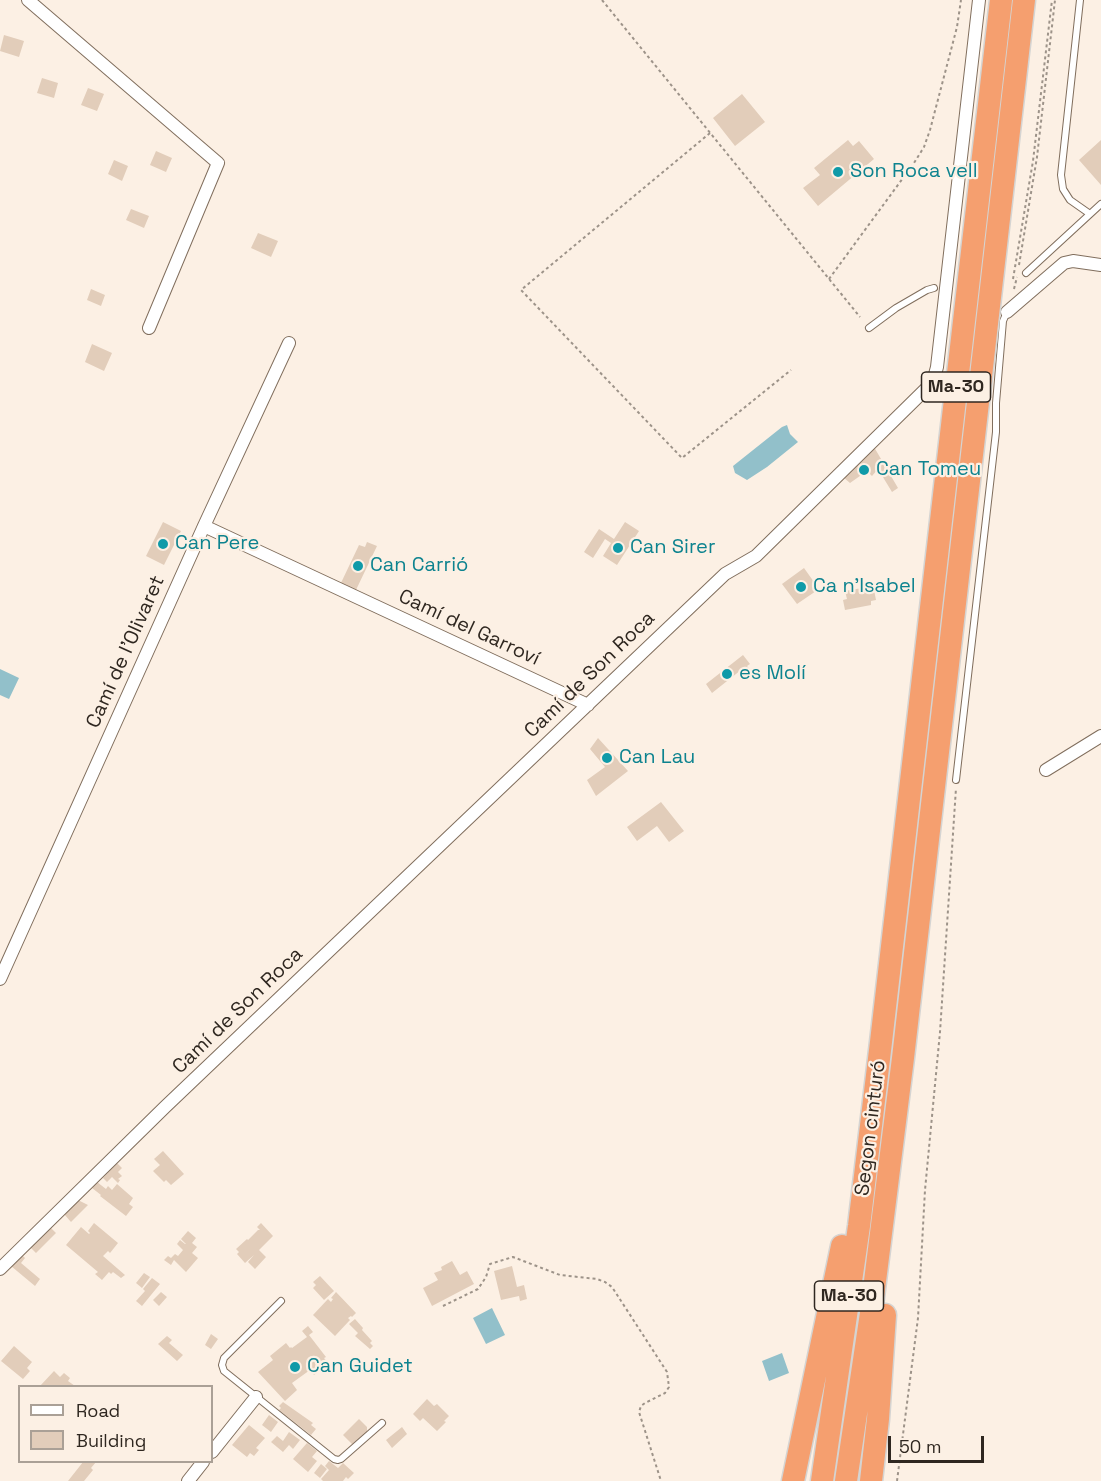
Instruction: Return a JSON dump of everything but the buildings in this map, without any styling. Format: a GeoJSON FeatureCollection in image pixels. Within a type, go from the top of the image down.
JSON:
{"type":"FeatureCollection","features":[{"type":"Feature","properties":{"kind":"highway","name":"Segon cinturó"},"geometry":{"type":"LineString","coordinates":[[822,1481],[873,1110],[1001,0]]}},
{"type":"Feature","properties":{"kind":"highway","name":"Ma-30"},"geometry":{"type":"LineString","coordinates":[[846,1481],[871,1313],[917,942],[1024,0]]}},
{"type":"Feature","properties":{"kind":"highway"},"geometry":{"type":"LineString","coordinates":[[1013,94],[1029,44],[1035,0]]}},
{"type":"Feature","properties":{"kind":"highway"},"geometry":{"type":"LineString","coordinates":[[793,1481],[847,1224],[856,1159],[873,1110]]}},
{"type":"Feature","properties":{"kind":"highway"},"geometry":{"type":"LineString","coordinates":[[872,1481],[886,1294],[899,1170],[894,1128]]}},
{"type":"Feature","properties":{"kind":"street"},"geometry":{"type":"LineString","coordinates":[[28,0],[218,163],[149,328]]}},
{"type":"Feature","properties":{"kind":"street","name":"Camí de Son Roca"},"geometry":{"type":"LineString","coordinates":[[0,1269],[165,1107],[725,574],[756,556],[933,382],[937,367],[979,0]]}},
{"type":"Feature","properties":{"kind":"street"},"geometry":{"type":"LineString","coordinates":[[1007,312],[1064,262],[1101,265]]}},
{"type":"Feature","properties":{"kind":"street","name":"Camí de l'Olivaret"},"geometry":{"type":"LineString","coordinates":[[0,979],[289,343]]}},
{"type":"Feature","properties":{"kind":"street","name":"Camí del Garroví"},"geometry":{"type":"LineString","coordinates":[[204,526],[588,705]]}},
{"type":"Feature","properties":{"kind":"street"},"geometry":{"type":"LineString","coordinates":[[1046,770],[1101,736]]}},
{"type":"Feature","properties":{"kind":"street"},"geometry":{"type":"LineString","coordinates":[[213,1451],[256,1397]]}},
{"type":"Feature","properties":{"kind":"street"},"geometry":{"type":"LineString","coordinates":[[188,1481],[202,1463]]}},
{"type":"Feature","properties":{"kind":"lane"},"geometry":{"type":"LineString","coordinates":[[1080,0],[1061,175],[1063,189],[1070,200],[1090,214]]}},
{"type":"Feature","properties":{"kind":"lane"},"geometry":{"type":"LineString","coordinates":[[1026,273],[1101,204]]}},
{"type":"Feature","properties":{"kind":"lane"},"geometry":{"type":"LineString","coordinates":[[869,328],[896,308],[934,288]]}},
{"type":"Feature","properties":{"kind":"lane"},"geometry":{"type":"LineString","coordinates":[[956,780],[996,432],[996,403],[1003,321],[1007,312]]}},
{"type":"Feature","properties":{"kind":"lane"},"geometry":{"type":"LineString","coordinates":[[281,1301],[224,1358],[222,1365],[224,1371],[334,1459],[341,1459],[382,1423]]}},
{"type":"Feature","properties":{"kind":"path"},"geometry":{"type":"LineString","coordinates":[[602,0],[860,317]]}},
{"type":"Feature","properties":{"kind":"path"},"geometry":{"type":"LineString","coordinates":[[829,279],[924,147],[957,27],[960,0]]}},
{"type":"Feature","properties":{"kind":"path"},"geometry":{"type":"LineString","coordinates":[[1013,279],[1033,161],[1053,0]]}},
{"type":"Feature","properties":{"kind":"path"},"geometry":{"type":"LineString","coordinates":[[1007,312],[1017,282],[1037,157],[1053,0]]}},
{"type":"Feature","properties":{"kind":"path"},"geometry":{"type":"LineString","coordinates":[[710,133],[521,290],[682,458],[791,370]]}},
{"type":"Feature","properties":{"kind":"path"},"geometry":{"type":"LineString","coordinates":[[897,1481],[918,1318],[925,1190],[940,1032],[956,780]]}},
{"type":"Feature","properties":{"kind":"path"},"geometry":{"type":"LineString","coordinates":[[443,1306],[478,1289],[486,1278],[490,1264],[513,1257],[560,1275],[597,1279],[612,1287],[667,1372],[669,1387],[665,1393],[645,1403],[639,1412],[661,1481]]}},
{"type":"Feature","properties":{"kind":"water"},"geometry":{"type":"Polygon","coordinates":[[[787,425],[790,434],[798,442],[747,480],[735,473],[733,466],[787,425]]]}},
{"type":"Feature","properties":{"kind":"water"},"geometry":{"type":"Polygon","coordinates":[[[0,669],[19,678],[9,699],[0,695],[0,669]]]}},
{"type":"Feature","properties":{"kind":"water"},"geometry":{"type":"Polygon","coordinates":[[[492,1308],[505,1335],[486,1344],[473,1318],[492,1308]]]}},
{"type":"Feature","properties":{"kind":"water"},"geometry":{"type":"Polygon","coordinates":[[[782,1353],[789,1373],[769,1381],[762,1361],[782,1353]]]}},
{"type":"Feature","properties":{"kind":"place","name":"Son Roca vell"},"geometry":{"type":"Point","coordinates":[838,172]}},
{"type":"Feature","properties":{"kind":"place","name":"Can Tomeu"},"geometry":{"type":"Point","coordinates":[864,470]}},
{"type":"Feature","properties":{"kind":"place","name":"Can Pere"},"geometry":{"type":"Point","coordinates":[163,544]}},
{"type":"Feature","properties":{"kind":"place","name":"Can Sirer"},"geometry":{"type":"Point","coordinates":[618,548]}},
{"type":"Feature","properties":{"kind":"place","name":"Can Carrió"},"geometry":{"type":"Point","coordinates":[358,566]}},
{"type":"Feature","properties":{"kind":"place","name":"Ca n'Isabel"},"geometry":{"type":"Point","coordinates":[801,587]}},
{"type":"Feature","properties":{"kind":"place","name":"es Molí"},"geometry":{"type":"Point","coordinates":[727,674]}},
{"type":"Feature","properties":{"kind":"place","name":"Can Lau"},"geometry":{"type":"Point","coordinates":[607,758]}},
{"type":"Feature","properties":{"kind":"place","name":"Can Guidet"},"geometry":{"type":"Point","coordinates":[295,1367]}}]}
